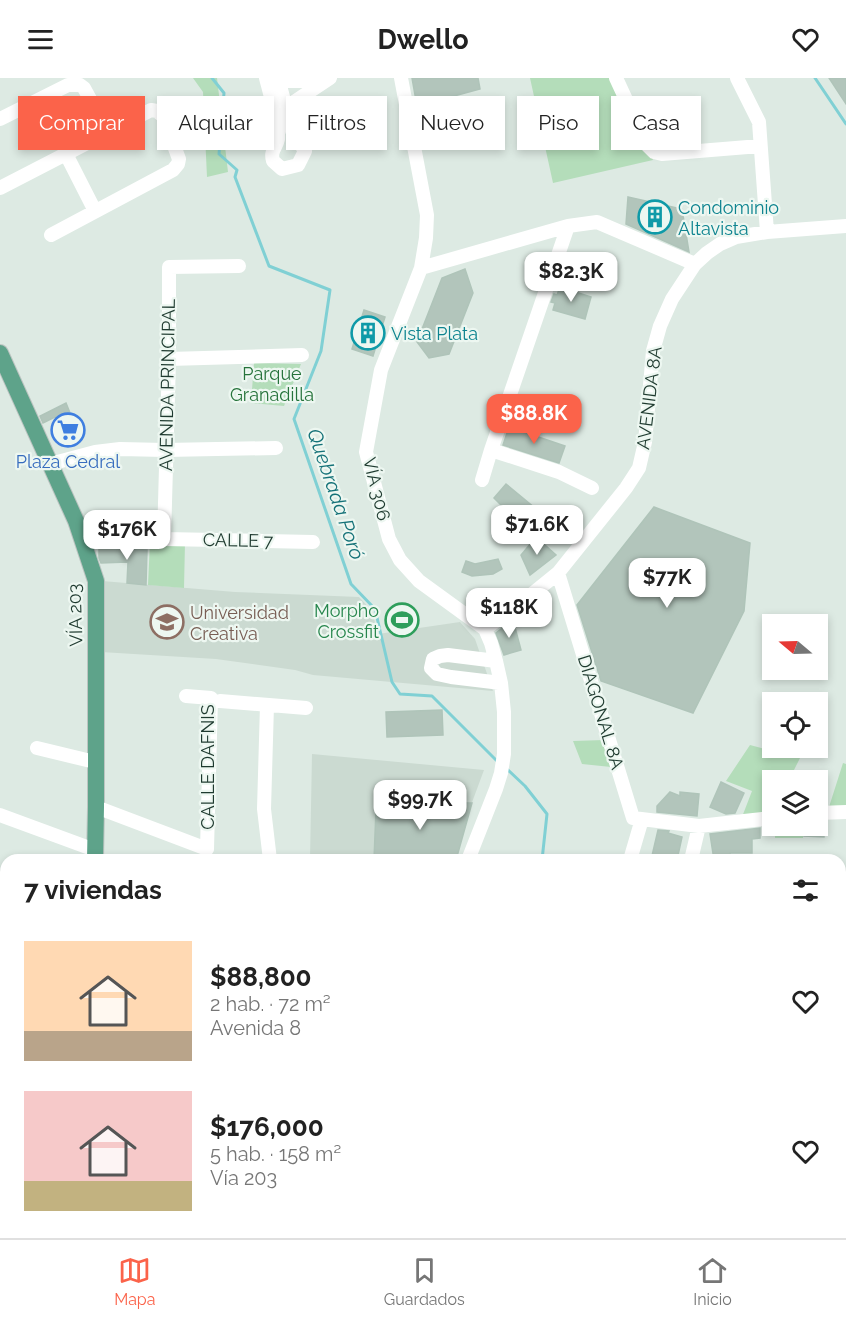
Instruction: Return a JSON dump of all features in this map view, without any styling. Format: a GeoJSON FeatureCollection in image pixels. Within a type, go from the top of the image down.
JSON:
{"type":"FeatureCollection","features":[{"type":"Feature","properties":{"kind":"main road","name":"VÍA 203"},"geometry":{"type":"LineString","coordinates":[[1,357],[5,378],[50,464],[76,521],[96,581],[95,854]]}},
{"type":"Feature","properties":{"kind":"street","name":"VÍA 306"},"geometry":{"type":"LineString","coordinates":[[401,78],[427,215],[426,238],[421,268],[381,370],[366,452],[389,539],[400,560],[419,581],[485,630]]}},
{"type":"Feature","properties":{"kind":"street"},"geometry":{"type":"LineString","coordinates":[[616,78],[647,145],[654,152],[662,154],[760,146]]}},
{"type":"Feature","properties":{"kind":"street"},"geometry":{"type":"LineString","coordinates":[[737,78],[759,122],[767,232]]}},
{"type":"Feature","properties":{"kind":"street"},"geometry":{"type":"LineString","coordinates":[[273,80],[327,80],[279,109],[273,80]]}},
{"type":"Feature","properties":{"kind":"street"},"geometry":{"type":"LineString","coordinates":[[47,96],[68,86],[81,85],[88,96]]}},
{"type":"Feature","properties":{"kind":"street"},"geometry":{"type":"LineString","coordinates":[[0,119],[18,110]]}},
{"type":"Feature","properties":{"kind":"street"},"geometry":{"type":"LineString","coordinates":[[51,235],[173,170],[178,164],[179,159],[163,116],[151,110],[145,113]]}},
{"type":"Feature","properties":{"kind":"street"},"geometry":{"type":"LineString","coordinates":[[0,188],[74,150]]}},
{"type":"Feature","properties":{"kind":"street"},"geometry":{"type":"LineString","coordinates":[[66,154],[95,211]]}},
{"type":"Feature","properties":{"kind":"street"},"geometry":{"type":"LineString","coordinates":[[421,268],[568,226],[597,222],[694,264]]}},
{"type":"Feature","properties":{"kind":"street"},"geometry":{"type":"LineString","coordinates":[[482,480],[568,226]]}},
{"type":"Feature","properties":{"kind":"street","name":"AVENIDA 8A"},"geometry":{"type":"LineString","coordinates":[[485,630],[558,573],[626,488],[639,468],[645,442],[653,351],[660,326],[672,299],[694,264],[720,244],[736,237],[767,232],[846,226]]}},
{"type":"Feature","properties":{"kind":"street","name":"AVENIDA PRINCIPAL"},"geometry":{"type":"LineString","coordinates":[[164,539],[169,359],[168,267],[239,266]]}},
{"type":"Feature","properties":{"kind":"street"},"geometry":{"type":"LineString","coordinates":[[169,359],[302,355]]}},
{"type":"Feature","properties":{"kind":"street"},"geometry":{"type":"LineString","coordinates":[[50,464],[120,448],[165,450],[276,448]]}},
{"type":"Feature","properties":{"kind":"street"},"geometry":{"type":"LineString","coordinates":[[491,450],[559,472],[592,488]]}},
{"type":"Feature","properties":{"kind":"street","name":"CALLE 7"},"geometry":{"type":"LineString","coordinates":[[164,539],[313,542]]}},
{"type":"Feature","properties":{"kind":"street","name":"DIAGONAL 8A"},"geometry":{"type":"LineString","coordinates":[[558,573],[637,818]]}},
{"type":"Feature","properties":{"kind":"street"},"geometry":{"type":"LineString","coordinates":[[470,854],[501,773],[504,754],[501,683],[491,643],[485,630]]}},
{"type":"Feature","properties":{"kind":"street"},"geometry":{"type":"LineString","coordinates":[[496,661],[448,655],[433,659],[431,668],[437,674],[501,683]]}},
{"type":"Feature","properties":{"kind":"street","name":"CALLE DAFNIS"},"geometry":{"type":"LineString","coordinates":[[96,807],[207,849],[211,698],[186,696]]}},
{"type":"Feature","properties":{"kind":"street"},"geometry":{"type":"LineString","coordinates":[[220,701],[306,708]]}},
{"type":"Feature","properties":{"kind":"street"},"geometry":{"type":"LineString","coordinates":[[267,705],[264,809],[269,854]]}},
{"type":"Feature","properties":{"kind":"street"},"geometry":{"type":"LineString","coordinates":[[37,748],[95,762]]}},
{"type":"Feature","properties":{"kind":"street"},"geometry":{"type":"LineString","coordinates":[[828,813],[846,812]]}},
{"type":"Feature","properties":{"kind":"street"},"geometry":{"type":"LineString","coordinates":[[0,814],[93,854]]}},
{"type":"Feature","properties":{"kind":"street"},"geometry":{"type":"LineString","coordinates":[[631,854],[637,818],[699,826],[762,819]]}},
{"type":"Feature","properties":{"kind":"street"},"geometry":{"type":"LineString","coordinates":[[692,854],[699,826]]}},
{"type":"Feature","properties":{"kind":"shaded area"},"geometry":{"type":"Polygon","coordinates":[[[102,581],[235,592],[359,597],[372,611],[378,634],[460,622],[475,639],[493,691],[313,675],[295,670],[216,659],[101,652],[102,581]]]}},
{"type":"Feature","properties":{"kind":"shaded area"},"geometry":{"type":"Polygon","coordinates":[[[312,754],[484,770],[453,854],[310,854],[312,754]]]}},
{"type":"Feature","properties":{"kind":"green space"},"geometry":{"type":"Polygon","coordinates":[[[193,78],[217,78],[219,96],[203,96],[203,92],[193,78]]]}},
{"type":"Feature","properties":{"kind":"green space"},"geometry":{"type":"Polygon","coordinates":[[[530,78],[613,78],[622,96],[611,96],[611,150],[648,150],[653,160],[553,183],[546,150],[599,150],[599,96],[534,96],[530,78]]]}},
{"type":"Feature","properties":{"kind":"green space"},"geometry":{"type":"Polygon","coordinates":[[[206,150],[225,150],[228,172],[207,177],[206,150]]]}},
{"type":"Feature","properties":{"kind":"green space","name":"Parque Granadilla"},"geometry":{"type":"Polygon","coordinates":[[[254,363],[301,364],[284,406],[251,403],[254,363]]]}},
{"type":"Feature","properties":{"kind":"green space"},"geometry":{"type":"Polygon","coordinates":[[[150,542],[185,543],[184,588],[148,585],[150,542]]]}},
{"type":"Feature","properties":{"kind":"green space"},"geometry":{"type":"Polygon","coordinates":[[[604,740],[611,767],[582,764],[573,741],[604,740]]]}},
{"type":"Feature","properties":{"kind":"green space"},"geometry":{"type":"Polygon","coordinates":[[[750,745],[762,748],[762,758],[800,758],[794,770],[762,770],[762,815],[742,817],[752,791],[726,781],[750,745]]]}},
{"type":"Feature","properties":{"kind":"green space"},"geometry":{"type":"Polygon","coordinates":[[[843,763],[846,764],[846,807],[829,807],[843,763]]]}},
{"type":"Feature","properties":{"kind":"green space"},"geometry":{"type":"Polygon","coordinates":[[[775,836],[803,836],[803,838],[775,838],[775,836]]]}},
{"type":"Feature","properties":{"kind":"building"},"geometry":{"type":"Polygon","coordinates":[[[412,78],[478,78],[480,89],[454,96],[415,96],[412,78]]]}},
{"type":"Feature","properties":{"kind":"building"},"geometry":{"type":"Polygon","coordinates":[[[829,78],[846,78],[846,104],[829,78]]]}},
{"type":"Feature","properties":{"kind":"building","name":"Condominio Altavista"},"geometry":{"type":"Polygon","coordinates":[[[628,197],[682,209],[689,252],[626,224],[628,197]]]}},
{"type":"Feature","properties":{"kind":"building"},"geometry":{"type":"Polygon","coordinates":[[[465,269],[473,293],[449,354],[429,358],[417,342],[442,278],[465,269]]]}},
{"type":"Feature","properties":{"kind":"building"},"geometry":{"type":"Polygon","coordinates":[[[560,287],[591,297],[585,319],[553,310],[555,303],[551,302],[560,287]]]}},
{"type":"Feature","properties":{"kind":"building","name":"Vista Plata"},"geometry":{"type":"Polygon","coordinates":[[[364,310],[385,317],[373,356],[352,349],[364,310]]]}},
{"type":"Feature","properties":{"kind":"building","name":"Plaza Cedral"},"geometry":{"type":"Polygon","coordinates":[[[66,403],[81,440],[66,446],[55,417],[43,423],[40,416],[66,403]]]}},
{"type":"Feature","properties":{"kind":"building"},"geometry":{"type":"Polygon","coordinates":[[[509,427],[565,446],[559,463],[503,445],[509,427]]]}},
{"type":"Feature","properties":{"kind":"building"},"geometry":{"type":"Polygon","coordinates":[[[506,484],[541,513],[525,529],[494,498],[506,484]]]}},
{"type":"Feature","properties":{"kind":"building"},"geometry":{"type":"Polygon","coordinates":[[[654,507],[750,543],[744,611],[693,713],[601,681],[577,605],[654,507]]]}},
{"type":"Feature","properties":{"kind":"building"},"geometry":{"type":"Polygon","coordinates":[[[536,537],[556,555],[530,575],[521,555],[536,537]]]}},
{"type":"Feature","properties":{"kind":"building"},"geometry":{"type":"Polygon","coordinates":[[[125,544],[125,549],[147,550],[146,585],[127,583],[128,562],[101,563],[99,545],[125,544]]]}},
{"type":"Feature","properties":{"kind":"building"},"geometry":{"type":"Polygon","coordinates":[[[498,559],[502,569],[493,574],[472,576],[462,572],[466,561],[475,564],[498,559]]]}},
{"type":"Feature","properties":{"kind":"building"},"geometry":{"type":"Polygon","coordinates":[[[513,620],[521,650],[504,655],[496,633],[513,620]]]}},
{"type":"Feature","properties":{"kind":"building"},"geometry":{"type":"Polygon","coordinates":[[[442,710],[443,735],[387,737],[386,712],[442,710]]]}},
{"type":"Feature","properties":{"kind":"building"},"geometry":{"type":"Polygon","coordinates":[[[721,782],[744,793],[735,813],[726,814],[710,807],[721,782]]]}},
{"type":"Feature","properties":{"kind":"building"},"geometry":{"type":"Polygon","coordinates":[[[670,792],[680,796],[680,792],[699,794],[697,816],[657,812],[657,806],[670,792]]]}},
{"type":"Feature","properties":{"kind":"building"},"geometry":{"type":"Polygon","coordinates":[[[393,802],[472,803],[458,854],[374,854],[376,810],[392,810],[393,802]]]}},
{"type":"Feature","properties":{"kind":"building"},"geometry":{"type":"Polygon","coordinates":[[[760,828],[760,838],[752,839],[752,853],[713,854],[710,834],[760,828]]]}},
{"type":"Feature","properties":{"kind":"building"},"geometry":{"type":"Polygon","coordinates":[[[658,830],[669,831],[668,833],[682,837],[678,854],[652,854],[658,830]]]}},
{"type":"Feature","properties":{"kind":"waterway","name":"Quebrada Poró"},"geometry":{"type":"LineString","coordinates":[[212,78],[224,93],[219,154],[237,170],[235,177],[269,266],[330,290],[321,351],[294,419],[351,584],[375,609],[392,682],[400,694],[432,696],[497,761]]}},
{"type":"Feature","properties":{"kind":"waterway"},"geometry":{"type":"LineString","coordinates":[[815,78],[846,124]]}},
{"type":"Feature","properties":{"kind":"waterway","name":"Quebrada Poró"},"geometry":{"type":"LineString","coordinates":[[507,769],[525,786],[547,814],[543,854]]}},
{"type":"Feature","properties":{"kind":"place","name":"Condominio Altavista"},"geometry":{"type":"Point","coordinates":[655,217]}},
{"type":"Feature","properties":{"kind":"place","name":"Vista Plata"},"geometry":{"type":"Point","coordinates":[368,333]}},
{"type":"Feature","properties":{"kind":"place","name":"Plaza Cedral"},"geometry":{"type":"Point","coordinates":[68,430]}},
{"type":"Feature","properties":{"kind":"place","name":"Morpho Crossfit"},"geometry":{"type":"Point","coordinates":[402,620]}},
{"type":"Feature","properties":{"kind":"place","name":"Universidad Creativa"},"geometry":{"type":"Point","coordinates":[167,622]}}]}
